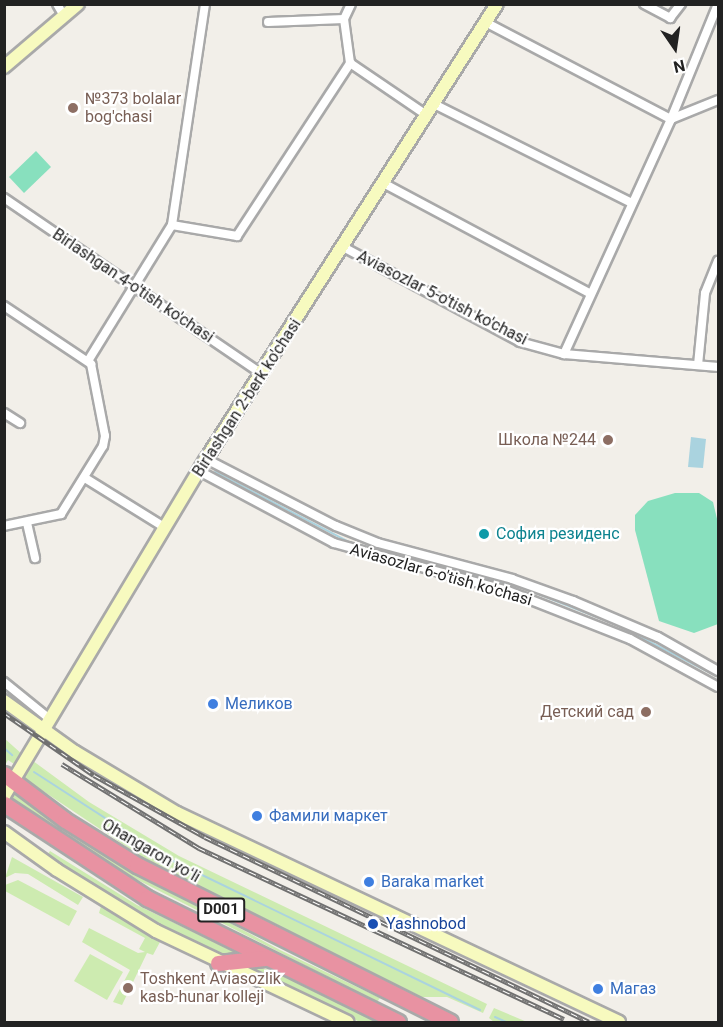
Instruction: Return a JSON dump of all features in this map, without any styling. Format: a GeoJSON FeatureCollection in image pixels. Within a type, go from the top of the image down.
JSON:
{"type":"FeatureCollection","features":[{"type":"Feature","properties":{"kind":"highway","name":"Ohangaron yoʻli"},"geometry":{"type":"LineString","coordinates":[[9,778],[65,820],[137,865],[450,1023]]}},
{"type":"Feature","properties":{"kind":"highway","name":"D001"},"geometry":{"type":"LineString","coordinates":[[4,804],[118,881],[265,958],[398,1023]]}},
{"type":"Feature","properties":{"kind":"highway"},"geometry":{"type":"LineString","coordinates":[[218,963],[265,958]]}},
{"type":"Feature","properties":{"kind":"highway"},"geometry":{"type":"LineString","coordinates":[[382,989],[391,1004],[383,1015]]}},
{"type":"Feature","properties":{"kind":"street"},"geometry":{"type":"LineString","coordinates":[[57,4],[64,16]]}},
{"type":"Feature","properties":{"kind":"street"},"geometry":{"type":"LineString","coordinates":[[4,67],[78,4]]}},
{"type":"Feature","properties":{"kind":"street"},"geometry":{"type":"LineString","coordinates":[[88,361],[172,225],[205,4]]}},
{"type":"Feature","properties":{"kind":"street"},"geometry":{"type":"LineString","coordinates":[[172,225],[237,236],[350,63],[344,19],[351,4]]}},
{"type":"Feature","properties":{"kind":"street","name":"Birlashgan 2-berk ko'chasi"},"geometry":{"type":"LineString","coordinates":[[4,796],[9,778],[45,731],[206,459],[345,248],[497,4]]}},
{"type":"Feature","properties":{"kind":"street"},"geometry":{"type":"LineString","coordinates":[[644,4],[670,18],[681,4]]}},
{"type":"Feature","properties":{"kind":"street"},"geometry":{"type":"LineString","coordinates":[[564,354],[630,202],[670,119],[718,4]]}},
{"type":"Feature","properties":{"kind":"street"},"geometry":{"type":"LineString","coordinates":[[268,22],[344,19]]}},
{"type":"Feature","properties":{"kind":"street"},"geometry":{"type":"LineString","coordinates":[[487,23],[670,119],[718,100]]}},
{"type":"Feature","properties":{"kind":"street"},"geometry":{"type":"LineString","coordinates":[[350,63],[428,116]]}},
{"type":"Feature","properties":{"kind":"street"},"geometry":{"type":"LineString","coordinates":[[436,105],[630,202]]}},
{"type":"Feature","properties":{"kind":"street"},"geometry":{"type":"LineString","coordinates":[[385,184],[589,293]]}},
{"type":"Feature","properties":{"kind":"street","name":"Birlashgan 4-o'tish ko'chasi"},"geometry":{"type":"LineString","coordinates":[[6,202],[261,373]]}},
{"type":"Feature","properties":{"kind":"street","name":"Aviasozlar 5-o'tish ko'chasi"},"geometry":{"type":"LineString","coordinates":[[345,248],[520,342],[564,354],[718,367]]}},
{"type":"Feature","properties":{"kind":"street"},"geometry":{"type":"LineString","coordinates":[[698,365],[705,293],[717,264]]}},
{"type":"Feature","properties":{"kind":"street"},"geometry":{"type":"LineString","coordinates":[[4,526],[27,523],[61,514],[85,478],[105,436],[88,361],[5,307]]}},
{"type":"Feature","properties":{"kind":"street"},"geometry":{"type":"LineString","coordinates":[[4,413],[20,423]]}},
{"type":"Feature","properties":{"kind":"street","name":"Aviasozlar 6-o'tish ko'chasi"},"geometry":{"type":"LineString","coordinates":[[206,459],[343,539],[512,579],[718,671]]}},
{"type":"Feature","properties":{"kind":"street","name":"Aviasozlar 6-o'tish ko'chasi"},"geometry":{"type":"LineString","coordinates":[[199,471],[343,539],[610,623],[718,687]]}},
{"type":"Feature","properties":{"kind":"street"},"geometry":{"type":"LineString","coordinates":[[85,478],[164,527]]}},
{"type":"Feature","properties":{"kind":"street"},"geometry":{"type":"LineString","coordinates":[[27,523],[35,558]]}},
{"type":"Feature","properties":{"kind":"street"},"geometry":{"type":"LineString","coordinates":[[4,681],[51,720]]}},
{"type":"Feature","properties":{"kind":"street"},"geometry":{"type":"LineString","coordinates":[[4,701],[45,731],[177,813],[619,1023]]}},
{"type":"Feature","properties":{"kind":"street"},"geometry":{"type":"LineString","coordinates":[[4,832],[125,913],[218,963],[348,1023]]}},
{"type":"Feature","properties":{"kind":"green space"},"geometry":{"type":"Polygon","coordinates":[[[36,151],[51,167],[24,193],[9,177],[36,151]]]}},
{"type":"Feature","properties":{"kind":"green space"},"geometry":{"type":"Polygon","coordinates":[[[675,493],[699,493],[713,502],[718,523],[718,624],[694,633],[659,621],[635,530],[635,515],[648,501],[675,493]]]}},
{"type":"Feature","properties":{"kind":"green space"},"geometry":{"type":"Polygon","coordinates":[[[4,738],[23,755],[14,764],[8,760],[5,765],[4,738]]]}},
{"type":"Feature","properties":{"kind":"green space"},"geometry":{"type":"Polygon","coordinates":[[[29,758],[89,802],[179,856],[487,1004],[483,1013],[447,997],[417,997],[142,857],[16,773],[29,758]]]}},
{"type":"Feature","properties":{"kind":"green space"},"geometry":{"type":"Polygon","coordinates":[[[4,786],[107,857],[280,950],[380,998],[377,1002],[132,877],[52,828],[5,792],[4,786]]]}},
{"type":"Feature","properties":{"kind":"green space"},"geometry":{"type":"Polygon","coordinates":[[[50,851],[137,905],[241,955],[220,958],[157,924],[74,874],[47,855],[50,851]]]}},
{"type":"Feature","properties":{"kind":"green space"},"geometry":{"type":"Polygon","coordinates":[[[12,857],[83,897],[78,905],[28,874],[15,873],[5,878],[12,857]]]}},
{"type":"Feature","properties":{"kind":"green space"},"geometry":{"type":"Polygon","coordinates":[[[18,880],[77,911],[69,926],[5,891],[5,885],[18,880]]]}},
{"type":"Feature","properties":{"kind":"green space"},"geometry":{"type":"Polygon","coordinates":[[[101,906],[160,942],[153,955],[147,953],[122,1005],[113,1002],[130,970],[82,942],[89,928],[138,953],[145,952],[139,949],[145,938],[99,913],[101,906]]]}},
{"type":"Feature","properties":{"kind":"green space"},"geometry":{"type":"Polygon","coordinates":[[[90,954],[123,972],[107,1000],[74,981],[90,954]]]}},
{"type":"Feature","properties":{"kind":"green space"},"geometry":{"type":"Polygon","coordinates":[[[254,965],[287,976],[372,1018],[373,1022],[360,1022],[243,968],[254,965]]]}},
{"type":"Feature","properties":{"kind":"green space"},"geometry":{"type":"Polygon","coordinates":[[[494,1008],[527,1022],[494,1022],[489,1018],[494,1008]]]}},
{"type":"Feature","properties":{"kind":"water"},"geometry":{"type":"Polygon","coordinates":[[[691,437],[706,439],[703,468],[688,467],[691,437]]]}},
{"type":"Feature","properties":{"kind":"waterway"},"geometry":{"type":"LineString","coordinates":[[215,472],[349,542],[523,588],[617,625],[718,677]]}},
{"type":"Feature","properties":{"kind":"waterway"},"geometry":{"type":"LineString","coordinates":[[4,748],[12,755]]}},
{"type":"Feature","properties":{"kind":"waterway"},"geometry":{"type":"LineString","coordinates":[[34,772],[167,858],[480,1010]]}},
{"type":"Feature","properties":{"kind":"waterway"},"geometry":{"type":"LineString","coordinates":[[495,1017],[506,1022]]}},
{"type":"Feature","properties":{"kind":"railway"},"geometry":{"type":"LineString","coordinates":[[4,713],[94,775],[205,837],[589,1022]]}},
{"type":"Feature","properties":{"kind":"railway"},"geometry":{"type":"LineString","coordinates":[[62,764],[199,848],[564,1019]]}},
{"type":"Feature","properties":{"kind":"place","name":"№373 bolalar bog'chasi"},"geometry":{"type":"Point","coordinates":[73,108]}},
{"type":"Feature","properties":{"kind":"place","name":"Школа №244"},"geometry":{"type":"Point","coordinates":[608,440]}},
{"type":"Feature","properties":{"kind":"place","name":"София резиденс"},"geometry":{"type":"Point","coordinates":[484,534]}},
{"type":"Feature","properties":{"kind":"place","name":"Меликов"},"geometry":{"type":"Point","coordinates":[213,704]}},
{"type":"Feature","properties":{"kind":"place","name":"Детский сад"},"geometry":{"type":"Point","coordinates":[646,712]}},
{"type":"Feature","properties":{"kind":"place","name":"Фамили маркет"},"geometry":{"type":"Point","coordinates":[257,816]}},
{"type":"Feature","properties":{"kind":"place","name":"Baraka market"},"geometry":{"type":"Point","coordinates":[369,882]}},
{"type":"Feature","properties":{"kind":"place","name":"Yashnobod"},"geometry":{"type":"Point","coordinates":[373,924]}},
{"type":"Feature","properties":{"kind":"place","name":"Toshkent Aviasozlik kasb-hunar kolleji"},"geometry":{"type":"Point","coordinates":[128,988]}},
{"type":"Feature","properties":{"kind":"place","name":"Магаз"},"geometry":{"type":"Point","coordinates":[598,989]}}]}
